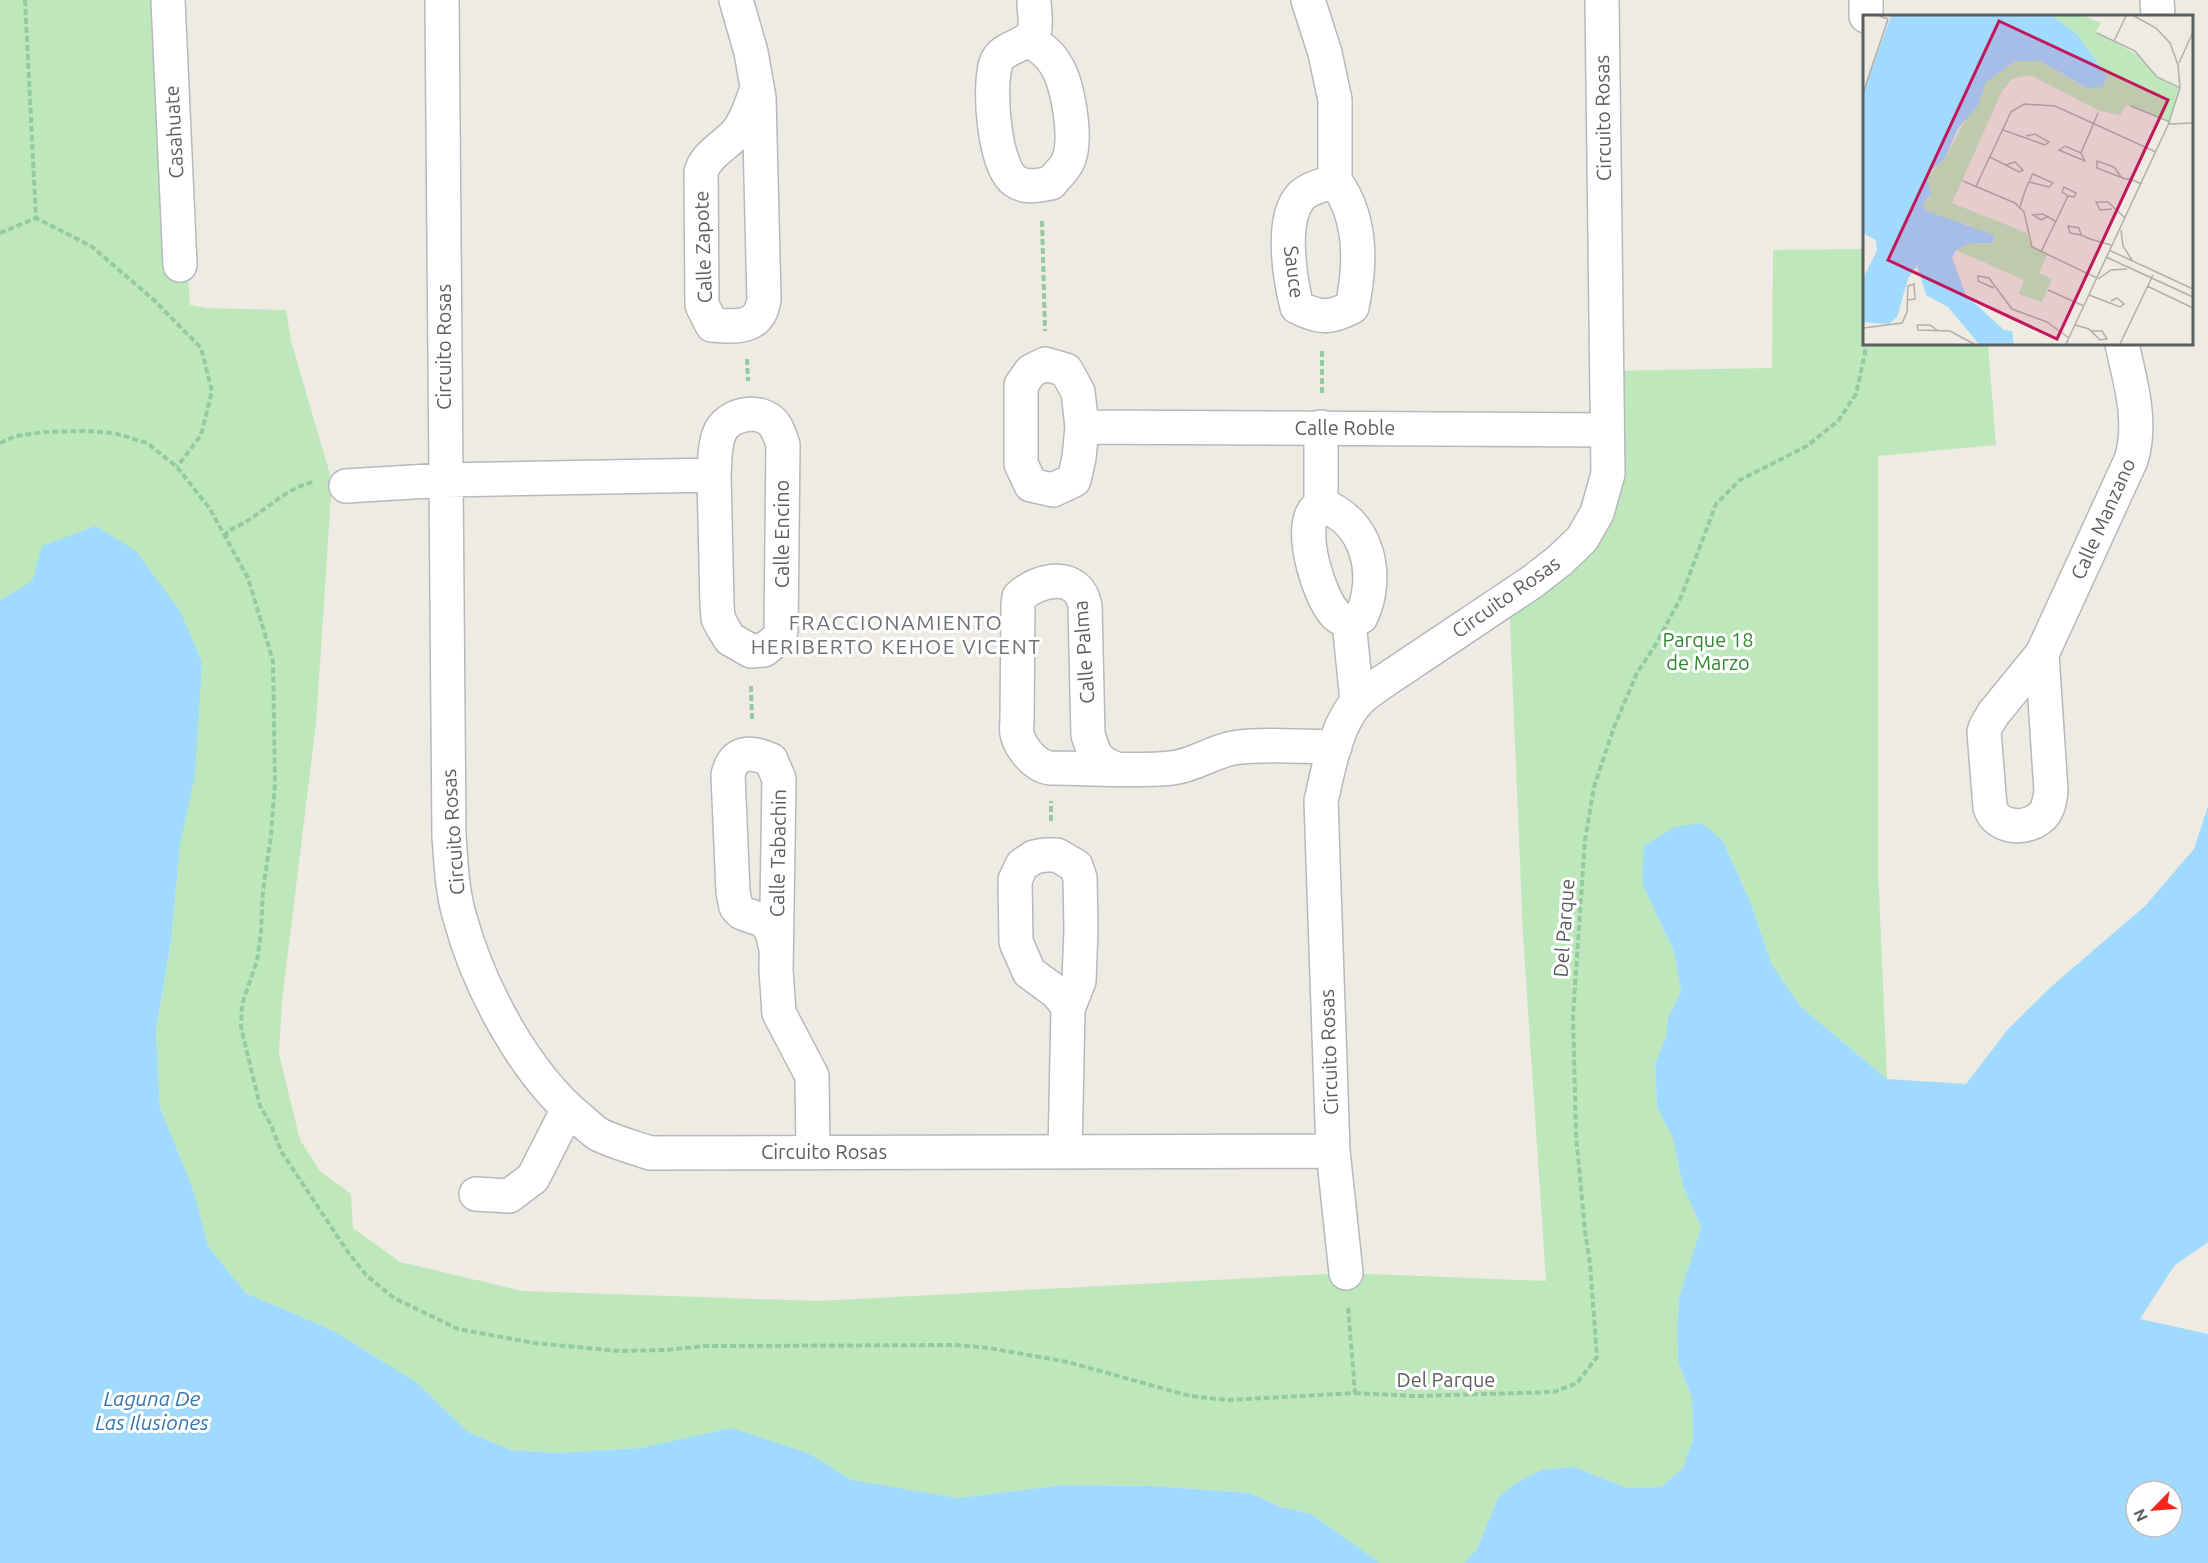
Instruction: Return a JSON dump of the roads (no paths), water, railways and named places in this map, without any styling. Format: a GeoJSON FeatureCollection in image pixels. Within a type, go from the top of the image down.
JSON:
{"type":"FeatureCollection","features":[{"type":"Feature","properties":{"kind":"street","name":"Casahuate"},"geometry":{"type":"LineString","coordinates":[[168,0],[180,264]]}},
{"type":"Feature","properties":{"kind":"street","name":"Circuito Rosas"},"geometry":{"type":"LineString","coordinates":[[442,0],[449,836],[459,916],[475,962],[494,1005],[541,1079],[568,1109],[598,1134],[650,1153],[1333,1151]]}},
{"type":"Feature","properties":{"kind":"street"},"geometry":{"type":"LineString","coordinates":[[736,0],[751,52],[757,88]]}},
{"type":"Feature","properties":{"kind":"street"},"geometry":{"type":"LineString","coordinates":[[1029,40],[1045,50],[1058,67],[1072,128],[1069,160],[1051,183],[1034,186],[1017,183],[1006,174],[996,133],[992,100],[997,61],[1004,51],[1029,40],[1035,28],[1034,0]]}},
{"type":"Feature","properties":{"kind":"street"},"geometry":{"type":"LineString","coordinates":[[1308,0],[1325,53],[1335,99],[1335,181]]}},
{"type":"Feature","properties":{"kind":"street","name":"Circuito Rosas"},"geometry":{"type":"LineString","coordinates":[[1346,1273],[1333,1151],[1321,801],[1331,757],[1345,722],[1357,701],[1381,682],[1532,582],[1559,561],[1582,539],[1597,513],[1608,474],[1602,0]]}},
{"type":"Feature","properties":{"kind":"street"},"geometry":{"type":"LineString","coordinates":[[2157,0],[2158,15]]}},
{"type":"Feature","properties":{"kind":"street","name":"Calle Zapote"},"geometry":{"type":"LineString","coordinates":[[757,88],[763,310],[757,318],[746,325],[732,327],[712,325],[702,305],[701,172],[704,161],[740,129],[757,88]]}},
{"type":"Feature","properties":{"kind":"street","name":"Sauce"},"geometry":{"type":"LineString","coordinates":[[1335,181],[1354,215],[1358,277],[1352,307],[1341,313],[1314,315],[1297,307],[1288,256],[1293,210],[1299,198],[1315,188],[1335,181]]}},
{"type":"Feature","properties":{"kind":"street","name":"Calle Manzano"},"geometry":{"type":"LineString","coordinates":[[2042,654],[2135,448],[2134,398],[2122,345]]}},
{"type":"Feature","properties":{"kind":"street"},"geometry":{"type":"LineString","coordinates":[[1045,364],[1065,370],[1078,392],[1082,427],[1074,480],[1053,490],[1031,485],[1021,464],[1021,386],[1031,371],[1045,364]]}},
{"type":"Feature","properties":{"kind":"street","name":"Calle Encino"},"geometry":{"type":"LineString","coordinates":[[748,415],[761,416],[773,423],[783,445],[781,629],[780,637],[764,650],[751,651],[730,639],[718,618],[714,476],[716,450],[722,428],[732,418],[748,415]]}},
{"type":"Feature","properties":{"kind":"street","name":"Calle Roble"},"geometry":{"type":"LineString","coordinates":[[1082,427],[1606,430]]}},
{"type":"Feature","properties":{"kind":"street"},"geometry":{"type":"LineString","coordinates":[[1321,427],[1321,505],[1313,512],[1309,534],[1318,585],[1337,617],[1348,622],[1361,617],[1365,608],[1370,583],[1366,555],[1358,532],[1347,518],[1336,510],[1321,505]]}},
{"type":"Feature","properties":{"kind":"street"},"geometry":{"type":"LineString","coordinates":[[346,486],[445,480],[714,476]]}},
{"type":"Feature","properties":{"kind":"street","name":"Calle Palma"},"geometry":{"type":"LineString","coordinates":[[1048,582],[1063,582],[1075,585],[1083,595],[1088,735],[1095,755],[1103,763],[1116,769],[1044,768],[1036,764],[1017,734],[1018,605],[1019,597],[1024,592],[1048,582]]}},
{"type":"Feature","properties":{"kind":"street"},"geometry":{"type":"LineString","coordinates":[[1348,622],[1357,701]]}},
{"type":"Feature","properties":{"kind":"street"},"geometry":{"type":"LineString","coordinates":[[1116,769],[1183,766],[1232,748],[1335,747]]}},
{"type":"Feature","properties":{"kind":"street","name":"Calle Tabachin"},"geometry":{"type":"LineString","coordinates":[[776,949],[772,932],[765,921],[742,913],[736,907],[733,892],[728,775],[731,763],[739,755],[752,754],[771,760],[779,779],[776,949],[779,1013],[812,1076],[813,1152]]}},
{"type":"Feature","properties":{"kind":"street"},"geometry":{"type":"LineString","coordinates":[[1065,1152],[1068,1009],[1079,981],[1080,878],[1076,866],[1057,855],[1034,857],[1022,865],[1015,880],[1016,942],[1029,972],[1056,992],[1068,1009]]}},
{"type":"Feature","properties":{"kind":"street"},"geometry":{"type":"LineString","coordinates":[[476,1194],[508,1196],[533,1178],[568,1109]]}},
{"type":"Feature","properties":{"kind":"water","name":"Laguna De Las Ilusiones"},"geometry":{"type":"Polygon","coordinates":[[[96,526],[136,551],[180,611],[202,662],[195,774],[180,846],[171,942],[156,1031],[160,1107],[193,1189],[208,1246],[246,1293],[334,1331],[416,1382],[468,1432],[511,1450],[557,1453],[640,1448],[732,1428],[808,1453],[852,1480],[958,1498],[1063,1485],[1154,1486],[1250,1493],[1281,1507],[1311,1514],[1380,1563],[0,1563],[0,600],[32,581],[42,546],[96,526]]]}},
{"type":"Feature","properties":{"kind":"water"},"geometry":{"type":"Polygon","coordinates":[[[2208,806],[2208,1242],[2174,1266],[2140,1319],[2208,1334],[2208,1563],[1464,1563],[1477,1549],[1498,1498],[1516,1483],[1542,1470],[1574,1467],[1627,1488],[1661,1487],[1683,1468],[1693,1439],[1692,1398],[1678,1362],[1677,1328],[1679,1298],[1701,1227],[1683,1186],[1673,1139],[1657,1107],[1655,1064],[1666,1036],[1668,1017],[1681,992],[1674,952],[1642,883],[1644,846],[1674,827],[1702,823],[1723,841],[1752,906],[1772,965],[1801,1007],[1887,1079],[1966,1084],[2008,1029],[2052,986],[2145,906],[2194,849],[2208,806]]]}},
{"type":"Feature","properties":{"kind":"district","name":"FRACCIONAMIENTO HERIBERTO KEHOE VICENT"},"geometry":{"type":"Point","coordinates":[896,635]}},
{"type":"Feature","properties":{"kind":"park label","name":"Parque 18 de Marzo"},"geometry":{"type":"Point","coordinates":[1708,652]}}]}
